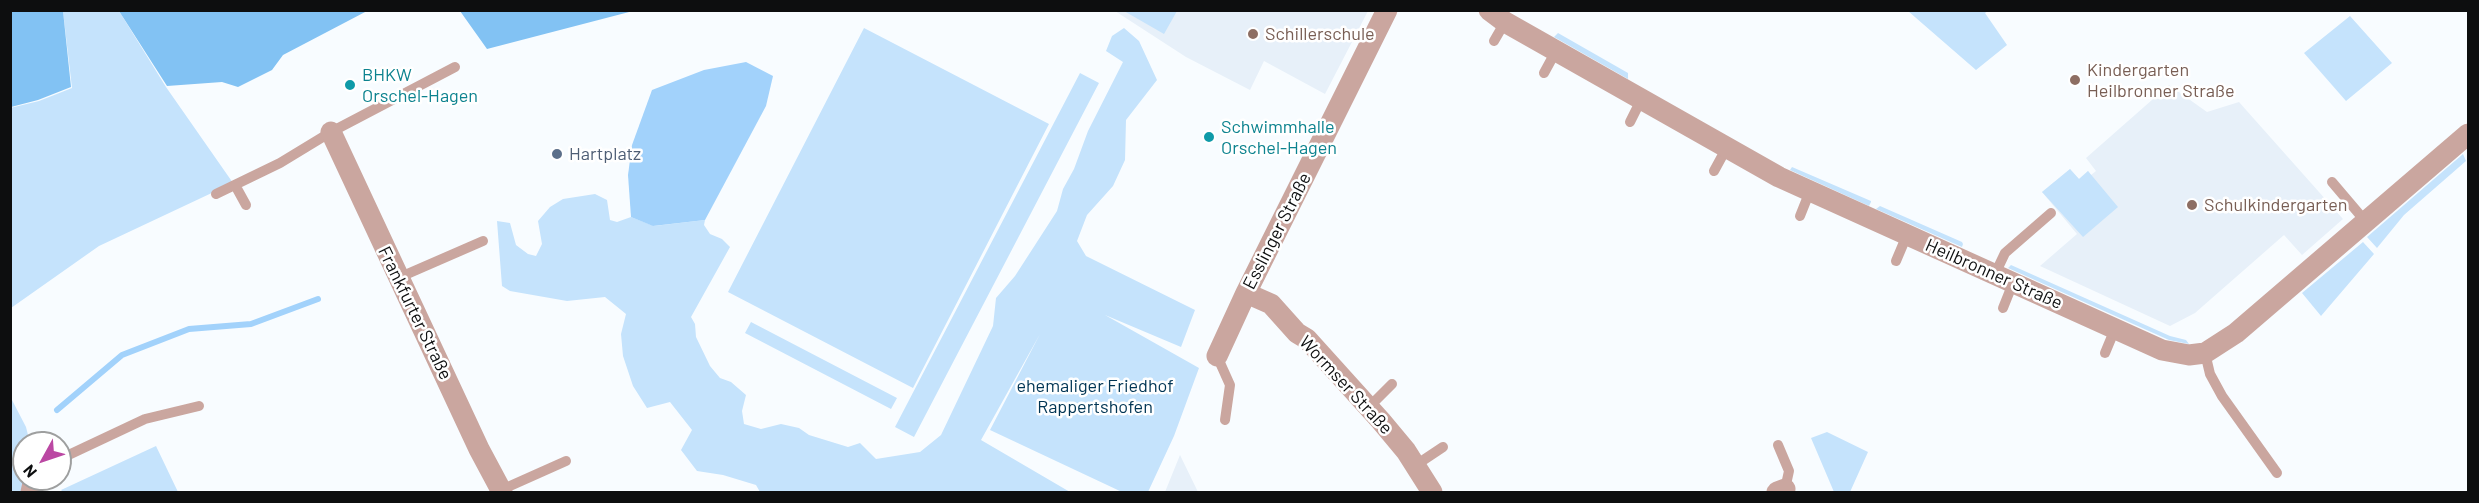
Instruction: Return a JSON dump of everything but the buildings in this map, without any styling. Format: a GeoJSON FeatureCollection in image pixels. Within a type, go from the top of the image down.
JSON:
{"type":"FeatureCollection","features":[{"type":"Feature","properties":{"kind":"street","name":"Esslinger Straße"},"geometry":{"type":"LineString","coordinates":[[1217,356],[1246,292],[1387,10]]}},
{"type":"Feature","properties":{"kind":"street","name":"Heilbronner Straße"},"geometry":{"type":"LineString","coordinates":[[1497,16],[1726,148],[1810,191],[2162,350],[2189,355],[2205,353]]}},
{"type":"Feature","properties":{"kind":"street","name":"Frankfurter Straße"},"geometry":{"type":"LineString","coordinates":[[331,132],[398,278],[502,491]]}},
{"type":"Feature","properties":{"kind":"street"},"geometry":{"type":"LineString","coordinates":[[2205,353],[2236,333],[2366,222],[2467,140]]}},
{"type":"Feature","properties":{"kind":"street","name":"Wormser Straße"},"geometry":{"type":"LineString","coordinates":[[1246,292],[1271,304],[1369,407],[1416,465],[1432,492]]}},
{"type":"Feature","properties":{"kind":"lane"},"geometry":{"type":"LineString","coordinates":[[1494,42],[1497,16]]}},
{"type":"Feature","properties":{"kind":"lane"},"geometry":{"type":"LineString","coordinates":[[1544,73],[1556,51]]}},
{"type":"Feature","properties":{"kind":"lane"},"geometry":{"type":"LineString","coordinates":[[216,194],[280,163],[331,132],[455,67]]}},
{"type":"Feature","properties":{"kind":"lane"},"geometry":{"type":"LineString","coordinates":[[1629,122],[1641,100]]}},
{"type":"Feature","properties":{"kind":"lane"},"geometry":{"type":"LineString","coordinates":[[1714,171],[1726,148]]}},
{"type":"Feature","properties":{"kind":"lane"},"geometry":{"type":"LineString","coordinates":[[2332,182],[2366,222]]}},
{"type":"Feature","properties":{"kind":"lane"},"geometry":{"type":"LineString","coordinates":[[236,185],[246,205]]}},
{"type":"Feature","properties":{"kind":"lane"},"geometry":{"type":"LineString","coordinates":[[1800,216],[1810,191]]}},
{"type":"Feature","properties":{"kind":"lane"},"geometry":{"type":"LineString","coordinates":[[2003,308],[2005,253],[2051,213]]}},
{"type":"Feature","properties":{"kind":"lane"},"geometry":{"type":"LineString","coordinates":[[1896,261],[1907,235]]}},
{"type":"Feature","properties":{"kind":"lane"},"geometry":{"type":"LineString","coordinates":[[398,278],[448,250],[483,241]]}},
{"type":"Feature","properties":{"kind":"lane"},"geometry":{"type":"LineString","coordinates":[[2105,353],[2115,329]]}},
{"type":"Feature","properties":{"kind":"lane"},"geometry":{"type":"LineString","coordinates":[[2205,353],[2210,374],[2222,396],[2277,473]]}},
{"type":"Feature","properties":{"kind":"lane"},"geometry":{"type":"LineString","coordinates":[[1217,356],[1230,386],[1225,420]]}},
{"type":"Feature","properties":{"kind":"lane"},"geometry":{"type":"LineString","coordinates":[[1369,407],[1392,384]]}},
{"type":"Feature","properties":{"kind":"lane"},"geometry":{"type":"LineString","coordinates":[[72,453],[145,419],[199,406]]}},
{"type":"Feature","properties":{"kind":"lane"},"geometry":{"type":"LineString","coordinates":[[1778,445],[1783,484]]}},
{"type":"Feature","properties":{"kind":"lane"},"geometry":{"type":"LineString","coordinates":[[1416,465],[1443,447]]}},
{"type":"Feature","properties":{"kind":"lane"},"geometry":{"type":"LineString","coordinates":[[502,491],[566,461]]}},
{"type":"Feature","properties":{"kind":"shaded area"},"geometry":{"type":"Polygon","coordinates":[[[11,10],[63,11],[71,87],[38,100],[11,107],[11,10]]]}},
{"type":"Feature","properties":{"kind":"shaded area"},"geometry":{"type":"Polygon","coordinates":[[[119,11],[367,11],[283,55],[272,70],[238,87],[222,82],[167,86],[119,11]]]}},
{"type":"Feature","properties":{"kind":"shaded area"},"geometry":{"type":"Polygon","coordinates":[[[460,11],[633,11],[487,49],[460,11]]]}},
{"type":"Feature","properties":{"kind":"shaded area","name":"Schillerschule"},"geometry":{"type":"Polygon","coordinates":[[[1115,11],[1368,11],[1325,94],[1264,61],[1250,90],[1186,57],[1115,11]]]}},
{"type":"Feature","properties":{"kind":"shaded area"},"geometry":{"type":"Polygon","coordinates":[[[746,62],[773,76],[766,106],[705,220],[653,226],[631,217],[628,175],[632,145],[652,90],[704,70],[746,62]]]}},
{"type":"Feature","properties":{"kind":"shaded area","name":"Schulkindergarten"},"geometry":{"type":"Polygon","coordinates":[[[2169,85],[2207,112],[2239,102],[2343,219],[2302,255],[2284,235],[2195,313],[2170,326],[2040,266],[2077,234],[2042,192],[2070,169],[2079,179],[2088,171],[2091,175],[2096,171],[2086,158],[2169,85]]]}},
{"type":"Feature","properties":{"kind":"shaded area"},"geometry":{"type":"Polygon","coordinates":[[[1180,455],[1198,492],[1165,492],[1180,455]]]}},
{"type":"Feature","properties":{"kind":"green space"},"geometry":{"type":"Polygon","coordinates":[[[63,11],[119,11],[166,87],[233,183],[99,246],[11,308],[10,108],[39,101],[72,88],[63,11]]]}},
{"type":"Feature","properties":{"kind":"green space"},"geometry":{"type":"Polygon","coordinates":[[[1124,11],[1177,11],[1164,34],[1124,11]]]}},
{"type":"Feature","properties":{"kind":"green space"},"geometry":{"type":"Polygon","coordinates":[[[1908,11],[1988,11],[1985,13],[2007,45],[1976,70],[1908,11]]]}},
{"type":"Feature","properties":{"kind":"green space"},"geometry":{"type":"Polygon","coordinates":[[[2350,16],[2392,63],[2346,101],[2304,53],[2350,16]]]}},
{"type":"Feature","properties":{"kind":"green space"},"geometry":{"type":"Polygon","coordinates":[[[864,28],[1049,124],[913,388],[728,292],[864,28]]]}},
{"type":"Feature","properties":{"kind":"green space","name":"ehemaliger Friedhof Rappertshofen"},"geometry":{"type":"Polygon","coordinates":[[[1124,28],[1139,41],[1157,80],[1126,120],[1125,160],[1113,186],[1087,215],[1077,241],[1086,256],[1195,310],[1181,347],[1105,315],[1199,368],[1174,436],[1148,492],[1122,492],[990,430],[1040,334],[981,440],[1070,492],[760,492],[756,485],[723,475],[697,471],[681,450],[692,430],[670,402],[647,408],[633,386],[623,356],[621,334],[626,314],[605,297],[567,301],[510,291],[502,286],[497,221],[510,223],[516,245],[528,254],[536,256],[542,244],[538,221],[550,207],[563,199],[595,194],[607,200],[610,220],[617,222],[631,217],[654,226],[705,220],[704,225],[710,234],[722,239],[730,247],[691,317],[695,324],[696,337],[710,366],[720,378],[731,382],[746,395],[742,411],[744,424],[761,429],[781,424],[799,428],[809,435],[848,447],[860,443],[876,459],[920,452],[941,435],[993,326],[996,298],[1015,276],[1057,211],[1063,189],[1074,169],[1088,131],[1123,62],[1106,51],[1112,36],[1124,28]]]}},
{"type":"Feature","properties":{"kind":"green space"},"geometry":{"type":"Polygon","coordinates":[[[1558,33],[1628,73],[1628,79],[1554,37],[1558,33]]]}},
{"type":"Feature","properties":{"kind":"green space"},"geometry":{"type":"Polygon","coordinates":[[[1080,73],[1099,83],[914,437],[895,427],[1080,73]]]}},
{"type":"Feature","properties":{"kind":"green space"},"geometry":{"type":"Polygon","coordinates":[[[2463,154],[2466,161],[2404,215],[2377,248],[2367,237],[2463,154]]]}},
{"type":"Feature","properties":{"kind":"green space"},"geometry":{"type":"Polygon","coordinates":[[[1792,167],[1871,202],[1869,206],[1790,170],[1792,167]]]}},
{"type":"Feature","properties":{"kind":"green space"},"geometry":{"type":"Polygon","coordinates":[[[2070,169],[2079,179],[2088,171],[2118,207],[2083,237],[2042,192],[2070,169]]]}},
{"type":"Feature","properties":{"kind":"green space"},"geometry":{"type":"Polygon","coordinates":[[[1880,206],[1962,242],[1962,247],[1876,209],[1880,206]]]}},
{"type":"Feature","properties":{"kind":"green space"},"geometry":{"type":"Polygon","coordinates":[[[2363,242],[2374,254],[2321,316],[2302,293],[2363,242]]]}},
{"type":"Feature","properties":{"kind":"green space"},"geometry":{"type":"Polygon","coordinates":[[[2011,265],[2170,336],[2186,340],[2189,344],[2169,340],[2008,268],[2011,265]]]}},
{"type":"Feature","properties":{"kind":"green space"},"geometry":{"type":"Polygon","coordinates":[[[751,322],[897,398],[891,409],[745,333],[751,322]]]}},
{"type":"Feature","properties":{"kind":"green space"},"geometry":{"type":"Polygon","coordinates":[[[10,379],[12,400],[27,431],[12,431],[12,491],[31,492],[11,492],[10,379]]]}},
{"type":"Feature","properties":{"kind":"green space"},"geometry":{"type":"Polygon","coordinates":[[[1827,432],[1868,452],[1850,492],[1834,492],[1811,438],[1827,432]]]}},
{"type":"Feature","properties":{"kind":"green space"},"geometry":{"type":"Polygon","coordinates":[[[156,446],[178,492],[62,491],[72,491],[72,485],[156,446]]]}},
{"type":"Feature","properties":{"kind":"waterway"},"geometry":{"type":"LineString","coordinates":[[57,410],[122,355],[189,329],[251,324],[318,299]]}},
{"type":"Feature","properties":{"kind":"place","name":"Schillerschule"},"geometry":{"type":"Point","coordinates":[1253,34]}},
{"type":"Feature","properties":{"kind":"place","name":"Kindergarten Heilbronner Straße"},"geometry":{"type":"Point","coordinates":[2075,80]}},
{"type":"Feature","properties":{"kind":"place","name":"BHKW Orschel-Hagen"},"geometry":{"type":"Point","coordinates":[350,85]}},
{"type":"Feature","properties":{"kind":"place","name":"Schwimmhalle Orschel-Hagen"},"geometry":{"type":"Point","coordinates":[1209,137]}},
{"type":"Feature","properties":{"kind":"place","name":"Hartplatz"},"geometry":{"type":"Point","coordinates":[557,154]}},
{"type":"Feature","properties":{"kind":"place","name":"Schulkindergarten"},"geometry":{"type":"Point","coordinates":[2192,205]}}]}
